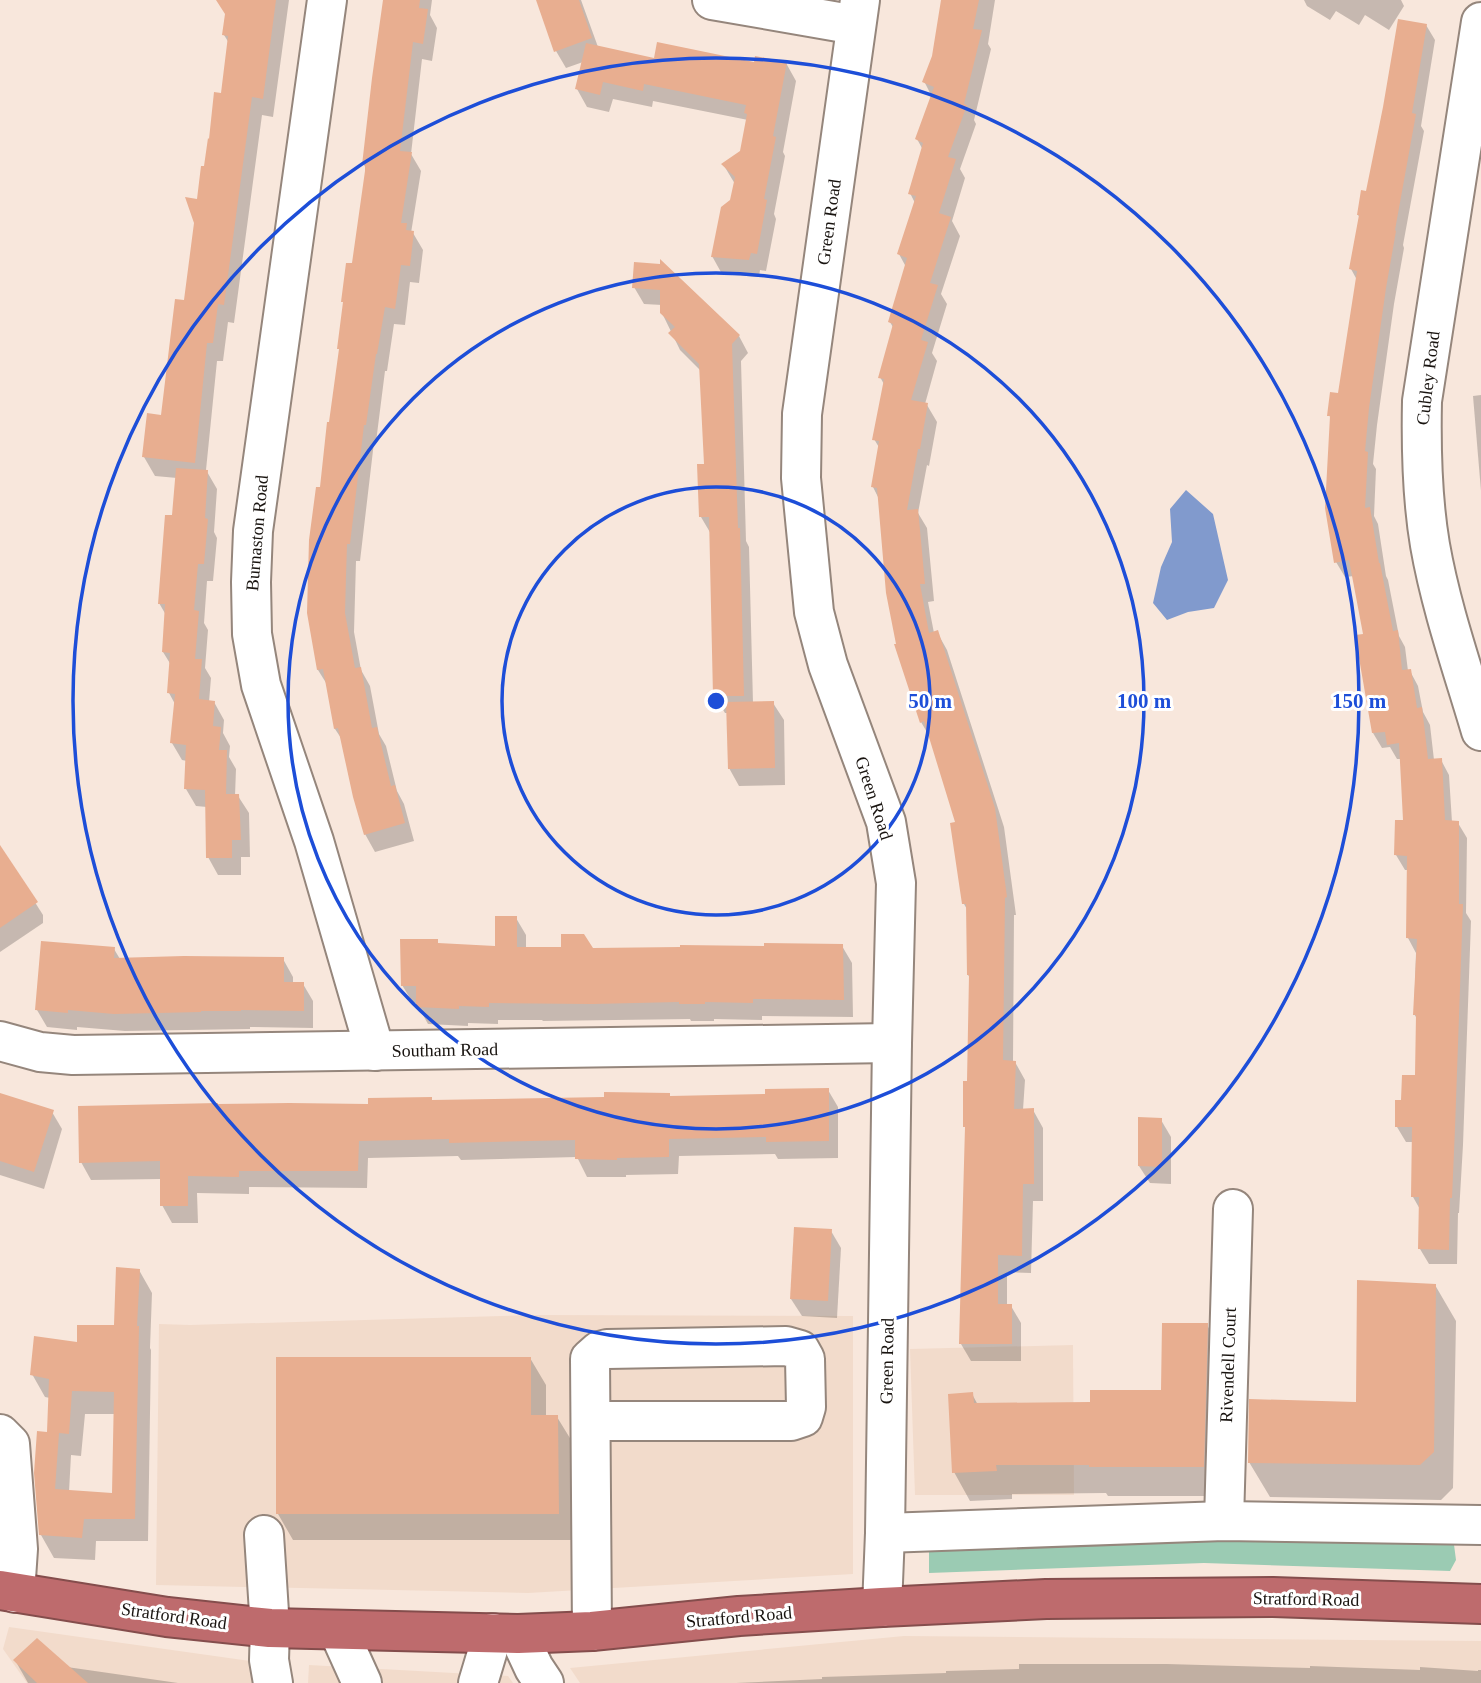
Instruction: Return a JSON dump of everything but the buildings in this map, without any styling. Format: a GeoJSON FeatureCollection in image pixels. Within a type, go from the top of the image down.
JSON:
{"type":"FeatureCollection","features":[{"type":"Feature","properties":{"kind":"highway","name":"Stratford Road"},"geometry":{"type":"LineString","coordinates":[[8,1592],[167,1617],[270,1628],[505,1634],[592,1630],[739,1616],[1046,1599],[1259,1597],[1481,1604]]}},
{"type":"Feature","properties":{"kind":"street","name":"Burnaston Road"},"geometry":{"type":"LineString","coordinates":[[327,0],[253,531],[252,634],[261,685],[314,841],[375,1051]]}},
{"type":"Feature","properties":{"kind":"street"},"geometry":{"type":"LineString","coordinates":[[712,0],[858,12]]}},
{"type":"Feature","properties":{"kind":"street","name":"Green Road"},"geometry":{"type":"LineString","coordinates":[[858,12],[802,414],[801,478],[814,612],[828,665],[886,822],[896,883],[882,1607]]}},
{"type":"Feature","properties":{"kind":"street","name":"Cubley Road"},"geometry":{"type":"LineString","coordinates":[[1481,22],[1422,401],[1421,457],[1430,545],[1446,613],[1481,731]]}},
{"type":"Feature","properties":{"kind":"street","name":"Southam Road"},"geometry":{"type":"LineString","coordinates":[[0,1041],[40,1052],[73,1055],[892,1043]]}},
{"type":"Feature","properties":{"kind":"street","name":"Rivendell Court"},"geometry":{"type":"LineString","coordinates":[[1224,1521],[1233,1209]]}},
{"type":"Feature","properties":{"kind":"street"},"geometry":{"type":"LineString","coordinates":[[591,1421],[791,1421],[803,1417],[806,1407],[805,1359],[800,1350],[786,1346],[607,1349],[599,1351],[590,1359],[592,1630]]}},
{"type":"Feature","properties":{"kind":"street"},"geometry":{"type":"LineString","coordinates":[[0,1434],[10,1444],[18,1549],[8,1592]]}},
{"type":"Feature","properties":{"kind":"street"},"geometry":{"type":"LineString","coordinates":[[885,1533],[1224,1521],[1481,1525]]}},
{"type":"Feature","properties":{"kind":"street"},"geometry":{"type":"LineString","coordinates":[[264,1535],[270,1628],[269,1660],[273,1683]]}},
{"type":"Feature","properties":{"kind":"street"},"geometry":{"type":"LineString","coordinates":[[338,1630],[362,1683]]}},
{"type":"Feature","properties":{"kind":"street"},"geometry":{"type":"LineString","coordinates":[[478,1683],[505,1634],[544,1683]]}},
{"type":"Feature","properties":{"kind":"shaded area"},"geometry":{"type":"Polygon","coordinates":[[[538,1315],[853,1316],[853,1574],[528,1593],[156,1585],[159,1324],[538,1315]]]}},
{"type":"Feature","properties":{"kind":"shaded area"},"geometry":{"type":"Polygon","coordinates":[[[1073,1345],[1074,1495],[915,1495],[910,1349],[1073,1345]]]}},
{"type":"Feature","properties":{"kind":"shaded area"},"geometry":{"type":"Polygon","coordinates":[[[9,1627],[250,1661],[259,1683],[27,1683],[3,1649],[9,1627]]]}},
{"type":"Feature","properties":{"kind":"shaded area"},"geometry":{"type":"Polygon","coordinates":[[[904,1636],[1481,1641],[1481,1683],[580,1683],[570,1668],[904,1636]]]}},
{"type":"Feature","properties":{"kind":"shaded area"},"geometry":{"type":"Polygon","coordinates":[[[309,1665],[508,1676],[513,1683],[308,1683],[309,1665]]]}},
{"type":"Feature","properties":{"kind":"green space"},"geometry":{"type":"Polygon","coordinates":[[[1453,1537],[1456,1560],[1450,1571],[1204,1563],[929,1573],[929,1549],[967,1540],[1453,1537]]]}},
{"type":"Feature","properties":{"kind":"water"},"geometry":{"type":"Polygon","coordinates":[[[1186,490],[1213,514],[1228,580],[1214,608],[1188,612],[1167,620],[1153,603],[1161,567],[1172,542],[1170,509],[1186,490]]]}}]}
